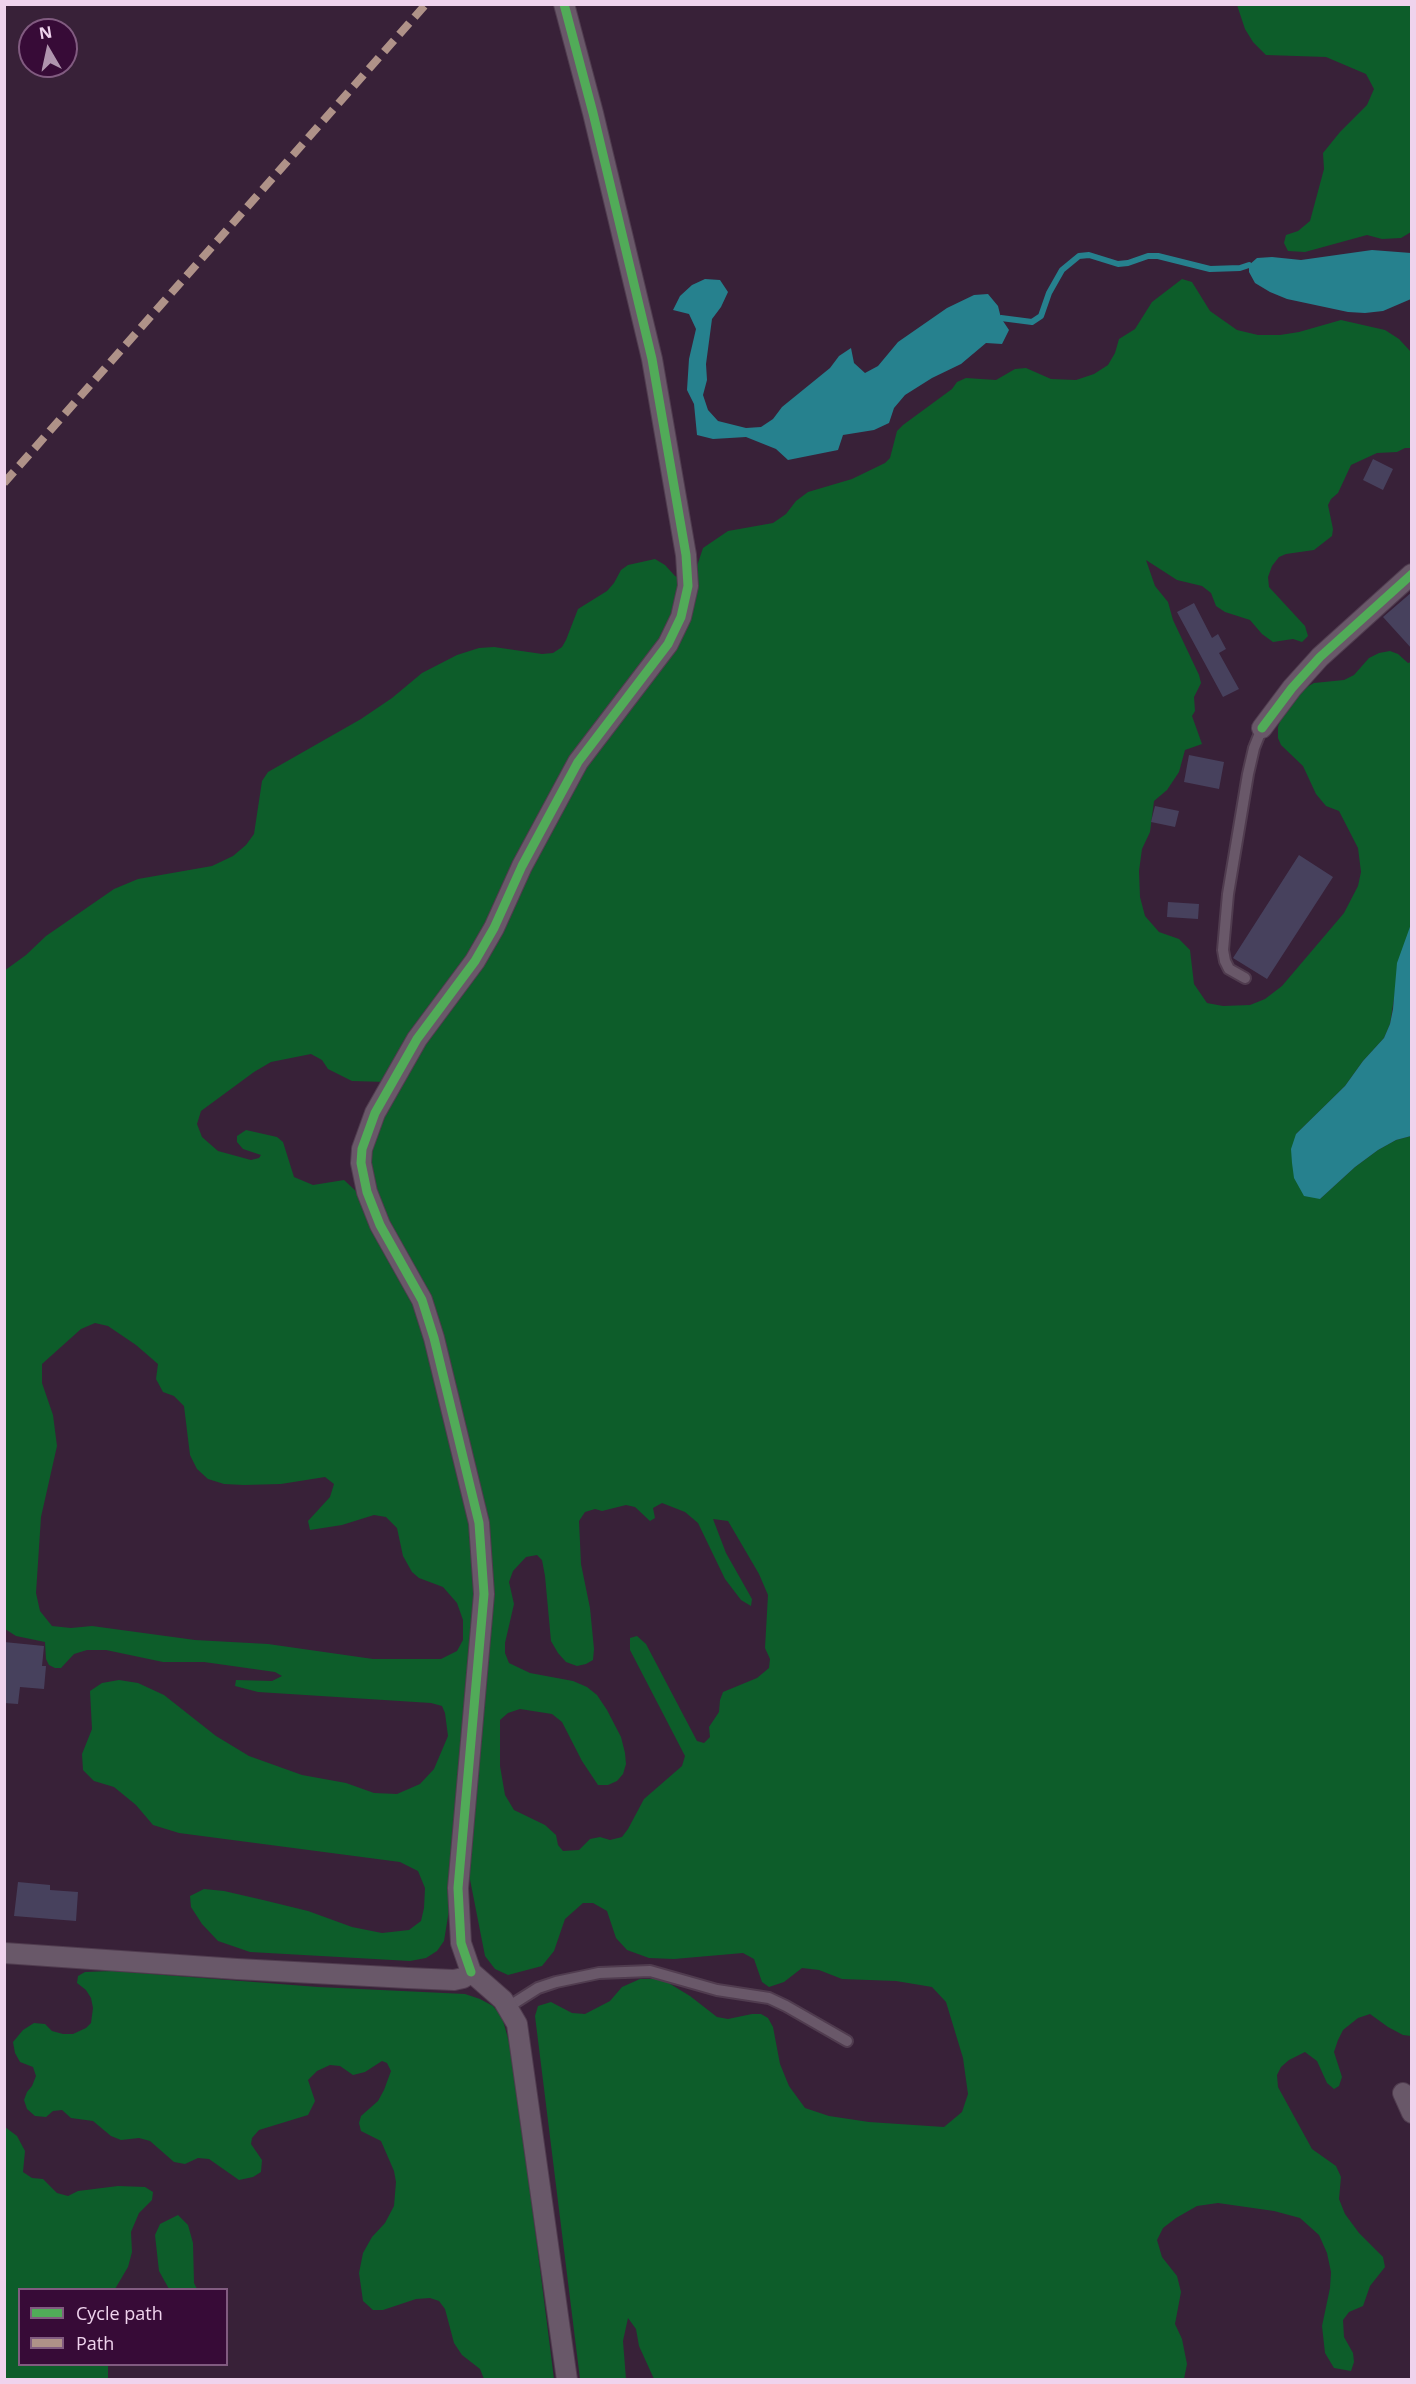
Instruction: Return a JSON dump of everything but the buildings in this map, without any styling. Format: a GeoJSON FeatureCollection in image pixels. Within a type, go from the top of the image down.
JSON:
{"type":"FeatureCollection","features":[{"type":"Feature","properties":{"kind":"street"},"geometry":{"type":"LineString","coordinates":[[564,4],[594,113],[652,359],[686,555],[688,586],[681,617],[668,644],[578,762],[522,866],[475,961],[417,1039],[375,1113],[362,1149],[361,1163],[366,1192],[380,1225],[422,1300],[434,1338],[479,1523],[484,1594],[458,1888],[461,1943],[471,1972],[492,1989],[508,2007],[517,2024],[567,2379]]}},
{"type":"Feature","properties":{"kind":"street"},"geometry":{"type":"LineString","coordinates":[[1262,728],[1292,688],[1320,657],[1412,574]]}},
{"type":"Feature","properties":{"kind":"street"},"geometry":{"type":"LineString","coordinates":[[4,1953],[237,1969],[454,1980],[463,1978],[471,1972]]}},
{"type":"Feature","properties":{"kind":"street"},"geometry":{"type":"LineString","coordinates":[[1403,2093],[1412,2113]]}},
{"type":"Feature","properties":{"kind":"lane"},"geometry":{"type":"LineString","coordinates":[[1245,978],[1229,969],[1225,961],[1225,927],[1228,894],[1248,774],[1254,748],[1262,728]]}},
{"type":"Feature","properties":{"kind":"lane"},"geometry":{"type":"LineString","coordinates":[[508,2007],[538,1988],[556,1982],[599,1973],[650,1971],[717,1990],[769,1998],[847,2041]]}},
{"type":"Feature","properties":{"kind":"green space"},"geometry":{"type":"Polygon","coordinates":[[[1237,5],[1411,5],[1411,232],[1401,238],[1382,239],[1367,235],[1305,252],[1288,251],[1284,243],[1286,235],[1298,231],[1310,221],[1324,169],[1323,153],[1367,105],[1374,89],[1366,74],[1326,57],[1266,55],[1253,42],[1245,29],[1237,5]]]}},
{"type":"Feature","properties":{"kind":"green space"},"geometry":{"type":"Polygon","coordinates":[[[1182,279],[1192,282],[1210,311],[1237,330],[1258,335],[1280,335],[1341,320],[1385,330],[1399,339],[1411,352],[1411,448],[1397,452],[1377,453],[1351,465],[1338,493],[1328,505],[1333,529],[1332,536],[1314,550],[1279,557],[1272,566],[1268,577],[1269,587],[1305,626],[1308,636],[1302,642],[1293,639],[1273,642],[1262,634],[1250,620],[1225,612],[1216,606],[1211,593],[1202,586],[1177,580],[1146,560],[1155,586],[1168,602],[1173,620],[1199,675],[1201,683],[1194,697],[1195,711],[1192,716],[1202,744],[1185,750],[1179,772],[1167,790],[1154,801],[1150,832],[1142,849],[1139,871],[1140,897],[1145,916],[1159,932],[1179,939],[1190,950],[1194,984],[1207,1003],[1223,1006],[1250,1005],[1265,999],[1282,986],[1344,913],[1358,886],[1361,872],[1358,848],[1339,811],[1326,806],[1316,794],[1303,766],[1281,745],[1278,738],[1278,727],[1282,715],[1305,688],[1314,683],[1344,680],[1354,675],[1369,658],[1379,653],[1390,651],[1398,654],[1408,663],[1411,662],[1411,924],[1397,979],[1390,1024],[1384,1038],[1345,1086],[1296,1134],[1320,1199],[1355,1167],[1378,1150],[1396,1140],[1411,1136],[1411,2036],[1403,2035],[1388,2027],[1370,2014],[1358,2018],[1343,2030],[1338,2040],[1334,2052],[1342,2077],[1339,2086],[1334,2089],[1327,2083],[1317,2061],[1305,2052],[1289,2060],[1281,2067],[1277,2075],[1278,2087],[1312,2149],[1336,2166],[1341,2177],[1339,2199],[1345,2214],[1359,2233],[1383,2257],[1385,2267],[1370,2286],[1363,2306],[1349,2312],[1343,2320],[1344,2337],[1353,2353],[1354,2362],[1351,2371],[1334,2368],[1325,2353],[1322,2326],[1331,2272],[1327,2253],[1319,2235],[1300,2218],[1274,2211],[1218,2203],[1197,2206],[1176,2218],[1163,2228],[1157,2240],[1162,2257],[1177,2276],[1181,2292],[1175,2324],[1182,2339],[1187,2364],[1184,2379],[654,2379],[639,2346],[636,2329],[628,2318],[623,2341],[626,2379],[580,2379],[535,2016],[538,2006],[551,2002],[572,2013],[585,2014],[610,2001],[622,1987],[640,1979],[662,1979],[690,1996],[717,2017],[728,2019],[761,2014],[768,2018],[773,2027],[780,2064],[789,2086],[805,2108],[829,2116],[869,2122],[944,2127],[962,2112],[968,2094],[963,2058],[946,2002],[932,1987],[896,1981],[842,1979],[819,1970],[802,1968],[784,1982],[769,1987],[762,1982],[754,1959],[743,1953],[674,1959],[649,1958],[627,1950],[616,1938],[607,1911],[593,1903],[583,1903],[565,1919],[554,1951],[542,1966],[508,1975],[495,1969],[485,1956],[465,1854],[450,1904],[444,1941],[437,1951],[426,1958],[410,1961],[250,1952],[218,1941],[202,1924],[191,1907],[190,1896],[204,1889],[224,1891],[308,1911],[352,1927],[382,1933],[409,1930],[421,1921],[425,1888],[418,1871],[400,1862],[179,1833],[153,1825],[136,1805],[114,1787],[94,1781],[83,1770],[82,1754],[92,1729],[90,1691],[102,1683],[119,1680],[138,1683],[164,1695],[216,1736],[249,1756],[302,1775],[346,1783],[374,1793],[397,1794],[420,1784],[434,1769],[448,1736],[445,1713],[442,1706],[431,1703],[258,1692],[235,1686],[236,1680],[272,1681],[282,1676],[275,1672],[204,1662],[163,1662],[106,1650],[87,1650],[74,1654],[61,1668],[55,1668],[49,1665],[46,1659],[45,1642],[16,1636],[5,1629],[4,971],[46,936],[114,889],[138,879],[212,866],[233,856],[246,845],[254,834],[262,781],[268,772],[361,719],[392,698],[422,673],[457,655],[479,648],[494,647],[542,654],[553,653],[562,647],[566,640],[578,609],[607,591],[621,570],[628,565],[655,559],[680,578],[695,572],[703,548],[728,531],[773,523],[786,514],[796,501],[808,492],[852,479],[885,463],[890,458],[897,431],[952,389],[957,382],[966,378],[996,380],[1015,369],[1026,368],[1051,379],[1076,380],[1094,374],[1108,365],[1119,339],[1135,329],[1152,302],[1182,279]],[[311,1054],[271,1062],[254,1072],[201,1111],[197,1124],[202,1137],[218,1151],[251,1160],[261,1155],[243,1149],[237,1142],[237,1136],[246,1130],[277,1137],[283,1142],[294,1177],[313,1185],[344,1180],[358,1193],[366,1174],[387,1082],[352,1081],[328,1069],[322,1060],[311,1054]],[[95,1323],[81,1329],[42,1364],[42,1383],[53,1415],[57,1446],[41,1517],[36,1593],[40,1611],[52,1626],[71,1628],[92,1626],[195,1640],[268,1644],[373,1659],[441,1659],[457,1651],[463,1640],[463,1620],[457,1603],[443,1587],[419,1578],[412,1572],[403,1556],[397,1528],[386,1517],[374,1515],[342,1525],[310,1530],[308,1521],[330,1497],[334,1484],[325,1477],[281,1484],[244,1485],[224,1484],[208,1479],[197,1469],[190,1455],[184,1406],[174,1396],[163,1392],[156,1379],[158,1364],[136,1345],[108,1326],[95,1323]],[[662,1503],[653,1508],[655,1518],[650,1521],[635,1507],[626,1505],[602,1511],[595,1509],[585,1512],[579,1521],[581,1564],[590,1608],[594,1649],[593,1660],[586,1664],[577,1666],[566,1662],[551,1641],[542,1560],[537,1555],[526,1557],[513,1571],[509,1582],[514,1604],[505,1643],[505,1653],[509,1663],[530,1673],[573,1681],[587,1687],[597,1695],[607,1710],[621,1737],[625,1753],[626,1764],[623,1774],[617,1781],[608,1785],[598,1785],[582,1761],[562,1722],[552,1714],[520,1709],[508,1713],[500,1720],[500,1766],[505,1795],[514,1810],[545,1825],[556,1835],[558,1845],[563,1851],[579,1850],[590,1839],[600,1837],[610,1840],[622,1837],[644,1799],[682,1766],[685,1756],[630,1650],[630,1638],[637,1636],[646,1644],[697,1741],[704,1743],[710,1737],[709,1727],[719,1712],[723,1692],[757,1678],[769,1668],[770,1659],[765,1648],[768,1595],[759,1574],[728,1521],[713,1519],[726,1553],[752,1599],[751,1606],[741,1600],[725,1579],[698,1523],[685,1512],[662,1503]]]}},
{"type":"Feature","properties":{"kind":"green space"},"geometry":{"type":"Polygon","coordinates":[[[113,1971],[318,1987],[465,1994],[493,2006],[502,2017],[513,2056],[554,2379],[484,2379],[480,2369],[462,2355],[454,2343],[445,2309],[439,2301],[430,2298],[416,2299],[383,2310],[373,2310],[363,2301],[359,2273],[363,2253],[372,2237],[385,2223],[394,2206],[396,2182],[394,2171],[381,2141],[361,2131],[359,2123],[361,2116],[378,2101],[384,2090],[391,2071],[387,2063],[382,2061],[365,2072],[353,2075],[340,2066],[330,2065],[317,2071],[308,2080],[315,2101],[308,2115],[259,2130],[252,2138],[251,2144],[262,2160],[261,2172],[253,2177],[239,2180],[209,2159],[198,2158],[185,2164],[174,2162],[150,2141],[139,2138],[121,2140],[111,2136],[93,2121],[71,2118],[62,2110],[53,2111],[46,2117],[35,2116],[27,2109],[24,2100],[36,2076],[33,2067],[20,2062],[13,2042],[23,2030],[34,2023],[45,2024],[52,2031],[63,2034],[73,2034],[86,2028],[91,2023],[93,2008],[86,1990],[77,1983],[78,1976],[85,1972],[113,1971]]]}},
{"type":"Feature","properties":{"kind":"green space"},"geometry":{"type":"Polygon","coordinates":[[[5,2127],[17,2136],[25,2151],[23,2172],[32,2178],[43,2179],[57,2193],[68,2196],[78,2191],[118,2186],[145,2187],[153,2192],[152,2200],[139,2213],[131,2232],[132,2252],[128,2267],[116,2288],[18,2288],[18,2366],[108,2366],[108,2379],[5,2379],[5,2127]]]}},
{"type":"Feature","properties":{"kind":"green space"},"geometry":{"type":"Polygon","coordinates":[[[178,2215],[188,2225],[193,2243],[194,2283],[196,2288],[168,2288],[159,2271],[155,2235],[160,2224],[178,2215]]]}},
{"type":"Feature","properties":{"kind":"water"},"geometry":{"type":"Polygon","coordinates":[[[1372,250],[1411,253],[1411,299],[1383,311],[1348,312],[1287,299],[1255,283],[1249,272],[1249,265],[1257,258],[1301,260],[1372,250]]]}},
{"type":"Feature","properties":{"kind":"water"},"geometry":{"type":"Polygon","coordinates":[[[705,279],[720,280],[728,292],[712,319],[706,364],[707,380],[703,395],[708,410],[718,421],[746,428],[761,427],[773,419],[782,407],[851,348],[854,363],[865,373],[878,366],[898,342],[947,308],[974,295],[988,294],[998,306],[1001,318],[1009,330],[1002,344],[986,343],[961,364],[905,395],[894,408],[889,423],[874,430],[843,435],[838,450],[788,460],[776,449],[746,437],[713,439],[697,435],[694,404],[687,390],[689,359],[696,329],[689,314],[673,310],[680,296],[692,285],[705,279]]]}},
{"type":"Feature","properties":{"kind":"water"},"geometry":{"type":"Polygon","coordinates":[[[1411,924],[1411,1136],[1396,1140],[1378,1150],[1355,1167],[1320,1199],[1304,1196],[1294,1178],[1292,1163],[1291,1149],[1296,1134],[1345,1086],[1384,1038],[1393,1009],[1397,963],[1411,924]]]}},
{"type":"Feature","properties":{"kind":"waterway"},"geometry":{"type":"LineString","coordinates":[[1001,318],[1032,322],[1041,316],[1049,293],[1062,270],[1079,256],[1089,255],[1118,264],[1148,256],[1158,256],[1210,269],[1240,268],[1249,265]]}},
{"type":"Feature","properties":{"kind":"marked path"},"geometry":{"type":"LineString","coordinates":[[4,483],[426,4]]}},
{"type":"Feature","properties":{"kind":"cycle path"},"geometry":{"type":"LineString","coordinates":[[471,1972],[461,1943],[458,1888],[484,1594],[479,1523],[434,1338],[422,1300],[380,1225],[367,1192],[361,1163],[362,1149],[375,1113],[417,1039],[475,961],[494,928],[522,866],[578,762],[668,644],[681,617],[688,586],[686,555],[652,359],[593,113],[564,4]]}},
{"type":"Feature","properties":{"kind":"cycle path"},"geometry":{"type":"LineString","coordinates":[[1262,728],[1292,688],[1320,657],[1412,574]]}}]}
